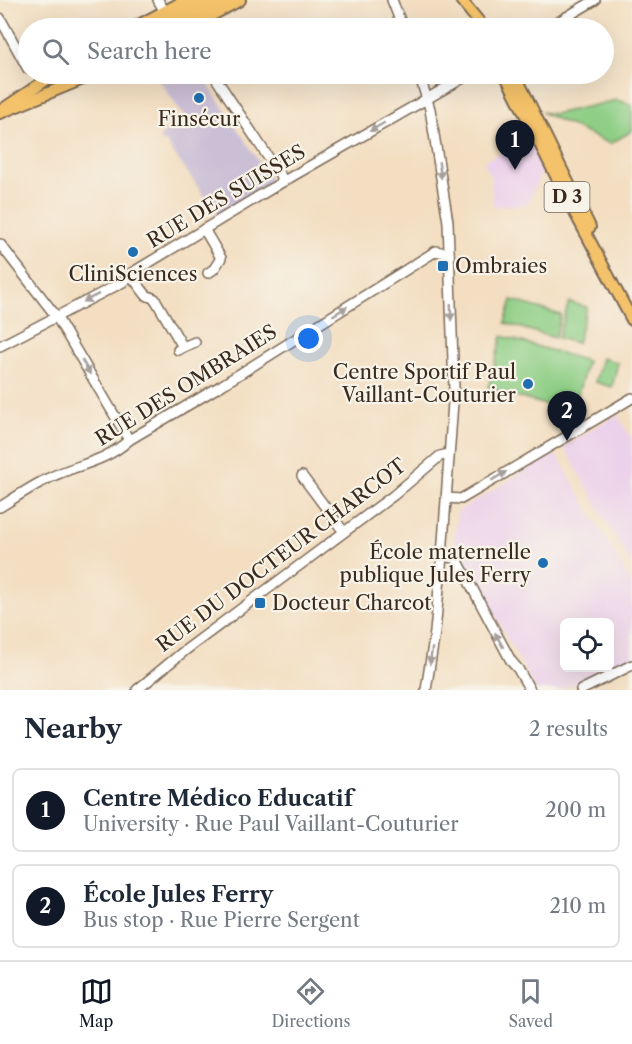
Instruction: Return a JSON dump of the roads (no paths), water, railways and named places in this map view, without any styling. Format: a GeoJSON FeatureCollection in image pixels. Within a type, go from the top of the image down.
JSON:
{"type":"FeatureCollection","features":[{"type":"Feature","properties":{"kind":"main road"},"geometry":{"type":"LineString","coordinates":[[153,18],[186,0]]}},
{"type":"Feature","properties":{"kind":"main road"},"geometry":{"type":"LineString","coordinates":[[171,18],[204,0]]}},
{"type":"Feature","properties":{"kind":"main road"},"geometry":{"type":"LineString","coordinates":[[187,18],[220,0]]}},
{"type":"Feature","properties":{"kind":"main road"},"geometry":{"type":"LineString","coordinates":[[207,18],[240,0]]}},
{"type":"Feature","properties":{"kind":"main road"},"geometry":{"type":"LineString","coordinates":[[456,0],[469,18]]}},
{"type":"Feature","properties":{"kind":"main road"},"geometry":{"type":"LineString","coordinates":[[461,0],[476,18]]}},
{"type":"Feature","properties":{"kind":"main road"},"geometry":{"type":"LineString","coordinates":[[15,104],[37,84]]}},
{"type":"Feature","properties":{"kind":"main road"},"geometry":{"type":"LineString","coordinates":[[0,112],[50,84]]}},
{"type":"Feature","properties":{"kind":"main road"},"geometry":{"type":"LineString","coordinates":[[15,104],[58,84]]}},
{"type":"Feature","properties":{"kind":"main road"},"geometry":{"type":"LineString","coordinates":[[15,104],[68,84]]}},
{"type":"Feature","properties":{"kind":"main road","name":"D 3"},"geometry":{"type":"LineString","coordinates":[[510,84],[632,320]]}},
{"type":"Feature","properties":{"kind":"main road","name":"D 3"},"geometry":{"type":"LineString","coordinates":[[520,84],[632,310]]}},
{"type":"Feature","properties":{"kind":"street"},"geometry":{"type":"LineString","coordinates":[[158,0],[165,12]]}},
{"type":"Feature","properties":{"kind":"street"},"geometry":{"type":"LineString","coordinates":[[392,0],[399,18]]}},
{"type":"Feature","properties":{"kind":"street"},"geometry":{"type":"LineString","coordinates":[[565,18],[595,0]]}},
{"type":"Feature","properties":{"kind":"street"},"geometry":{"type":"LineString","coordinates":[[1,24],[18,52]]}},
{"type":"Feature","properties":{"kind":"street"},"geometry":{"type":"LineString","coordinates":[[220,84],[284,181]]}},
{"type":"Feature","properties":{"kind":"street"},"geometry":{"type":"LineString","coordinates":[[423,84],[428,98],[448,222],[454,387],[435,632],[426,690]]}},
{"type":"Feature","properties":{"kind":"street","name":"RUE DES SUISSES"},"geometry":{"type":"LineString","coordinates":[[0,346],[123,282],[130,274],[204,229],[452,84]]}},
{"type":"Feature","properties":{"kind":"street"},"geometry":{"type":"LineString","coordinates":[[204,229],[221,258],[214,269],[208,273]]}},
{"type":"Feature","properties":{"kind":"street"},"geometry":{"type":"LineString","coordinates":[[0,244],[56,316],[129,440]]}},
{"type":"Feature","properties":{"kind":"street","name":"RUE DES OMBRAIES"},"geometry":{"type":"LineString","coordinates":[[0,507],[50,478],[101,460],[129,440],[222,385],[436,251],[449,254]]}},
{"type":"Feature","properties":{"kind":"street"},"geometry":{"type":"LineString","coordinates":[[130,274],[146,296],[155,299],[181,348],[195,342]]}},
{"type":"Feature","properties":{"kind":"street"},"geometry":{"type":"LineString","coordinates":[[447,498],[461,499],[632,398]]}},
{"type":"Feature","properties":{"kind":"street","name":"RUE DU DOCTEUR CHARCOT"},"geometry":{"type":"LineString","coordinates":[[137,690],[183,652],[394,495],[440,456],[449,454]]}},
{"type":"Feature","properties":{"kind":"street"},"geometry":{"type":"LineString","coordinates":[[302,476],[344,532]]}},
{"type":"Feature","properties":{"kind":"street"},"geometry":{"type":"LineString","coordinates":[[442,556],[455,558],[459,563],[511,661],[530,690]]}},
{"type":"Feature","properties":{"kind":"street"},"geometry":{"type":"LineString","coordinates":[[581,690],[632,665]]}},
{"type":"Feature","properties":{"kind":"place","name":"Finsécur"},"geometry":{"type":"Point","coordinates":[199,98]}},
{"type":"Feature","properties":{"kind":"place","name":"Centre Médico Educatif"},"geometry":{"type":"Point","coordinates":[515,170]}},
{"type":"Feature","properties":{"kind":"place","name":"CliniSciences"},"geometry":{"type":"Point","coordinates":[133,252]}},
{"type":"Feature","properties":{"kind":"place","name":"Ombraies"},"geometry":{"type":"Point","coordinates":[443,266]}},
{"type":"Feature","properties":{"kind":"place","name":"Centre Sportif Paul Vaillant-Couturier"},"geometry":{"type":"Point","coordinates":[528,384]}},
{"type":"Feature","properties":{"kind":"place","name":"École Jules Ferry"},"geometry":{"type":"Point","coordinates":[567,441]}},
{"type":"Feature","properties":{"kind":"place","name":"École maternelle publique Jules Ferry"},"geometry":{"type":"Point","coordinates":[543,563]}},
{"type":"Feature","properties":{"kind":"place","name":"Docteur Charcot"},"geometry":{"type":"Point","coordinates":[260,603]}}]}
